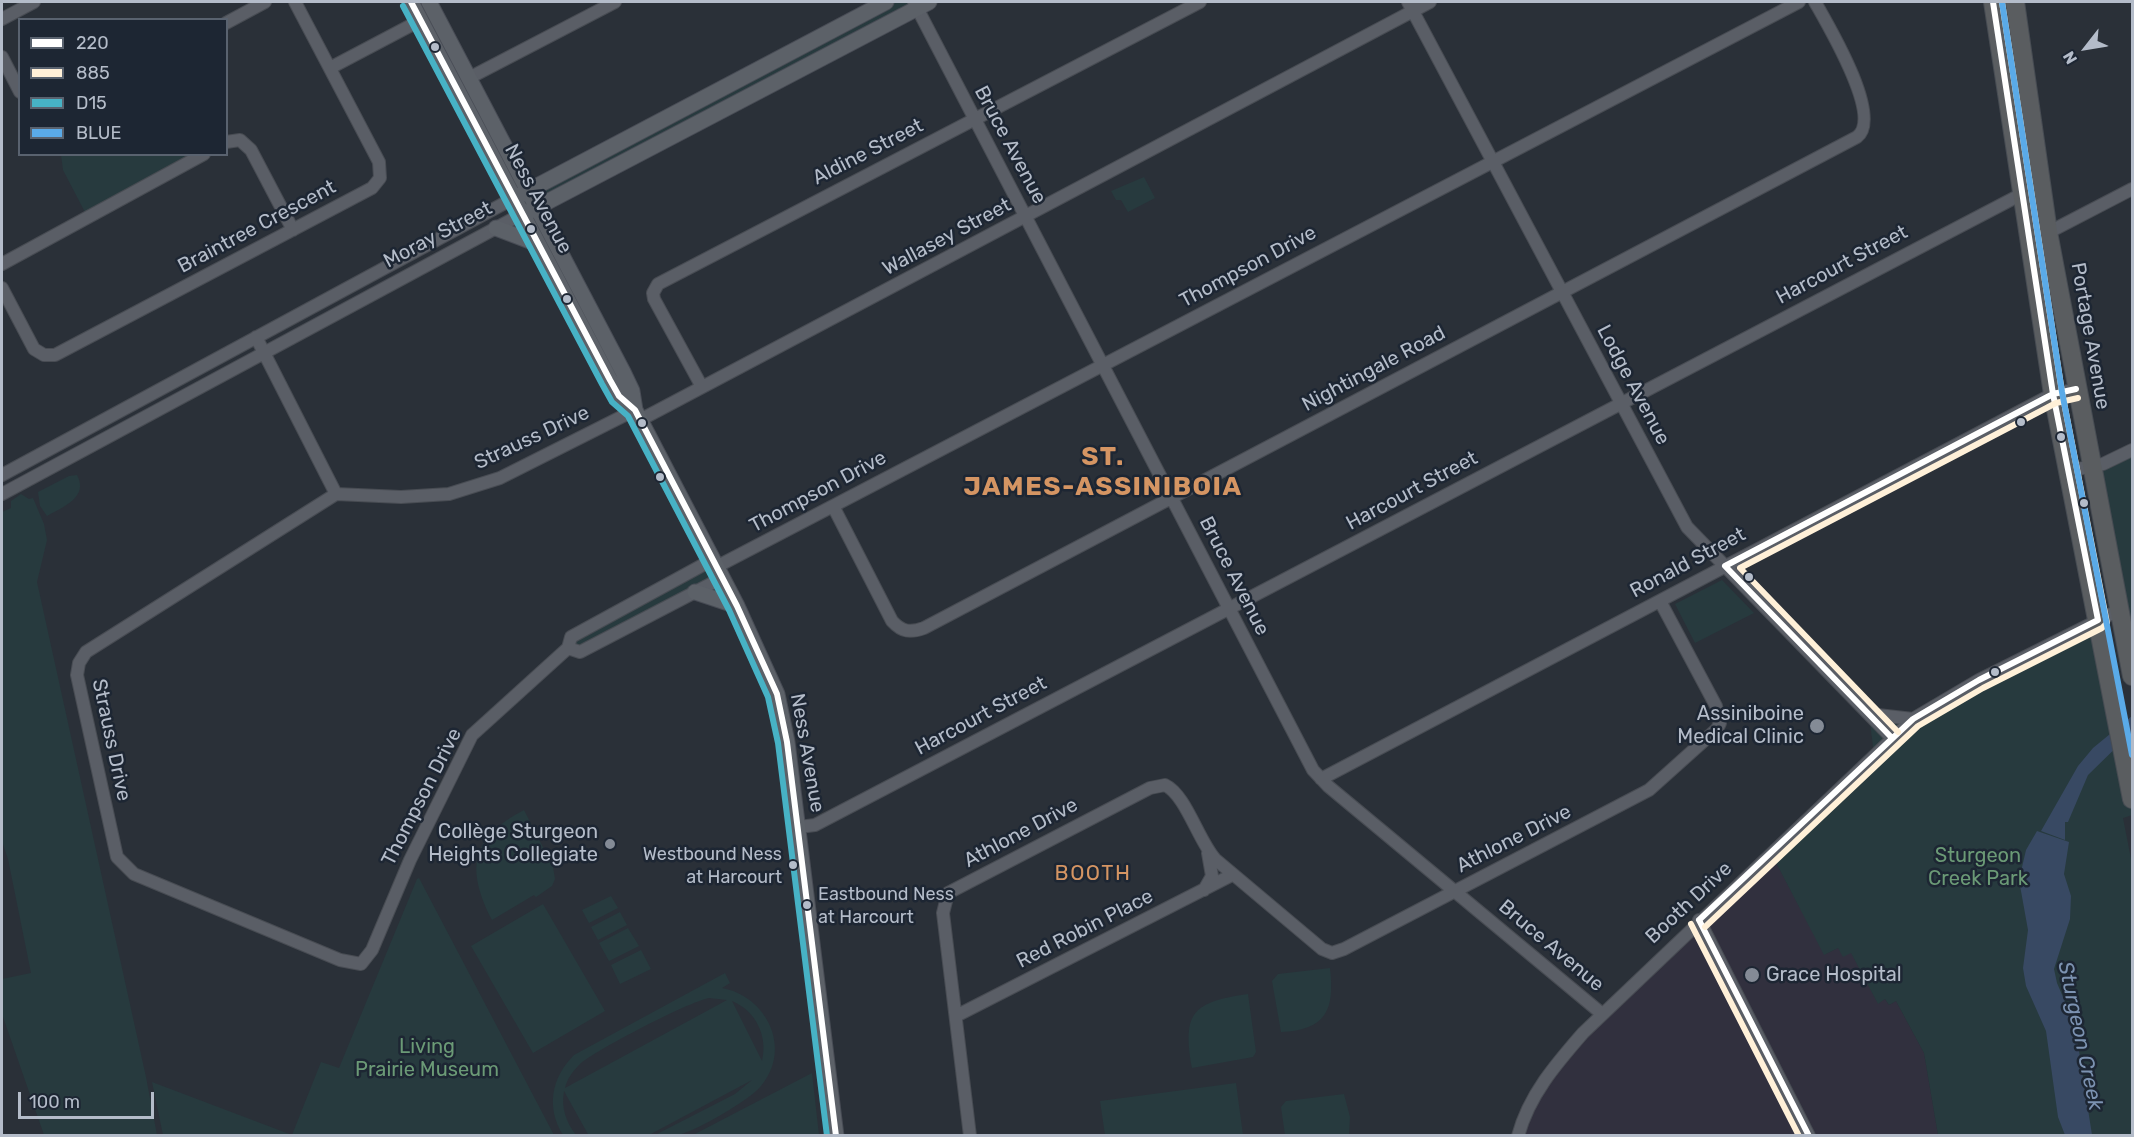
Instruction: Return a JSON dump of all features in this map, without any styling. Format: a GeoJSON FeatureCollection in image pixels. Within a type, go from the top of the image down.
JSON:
{"type":"FeatureCollection","features":[{"type":"Feature","properties":{"kind":"highway","name":"Portage Avenue"},"geometry":{"type":"LineString","coordinates":[[2018,3],[2048,232],[2133,676]]}},
{"type":"Feature","properties":{"kind":"highway"},"geometry":{"type":"LineString","coordinates":[[1994,9],[2020,194],[2053,394],[2133,799]]}},
{"type":"Feature","properties":{"kind":"main road","name":"Ness Avenue"},"geometry":{"type":"LineString","coordinates":[[411,2],[619,396],[637,415]]}},
{"type":"Feature","properties":{"kind":"main road","name":"Ness Avenue"},"geometry":{"type":"LineString","coordinates":[[429,2],[632,391],[637,415],[737,606],[777,694],[788,742],[836,1136]]}},
{"type":"Feature","properties":{"kind":"main road","name":"Moray Street"},"geometry":{"type":"LineString","coordinates":[[514,198],[886,2]]}},
{"type":"Feature","properties":{"kind":"main road","name":"Moray Street"},"geometry":{"type":"LineString","coordinates":[[522,214],[920,4]]}},
{"type":"Feature","properties":{"kind":"main road"},"geometry":{"type":"LineString","coordinates":[[496,228],[538,244]]}},
{"type":"Feature","properties":{"kind":"main road"},"geometry":{"type":"LineString","coordinates":[[695,592],[737,606]]}},
{"type":"Feature","properties":{"kind":"street"},"geometry":{"type":"LineString","coordinates":[[2,19],[34,2]]}},
{"type":"Feature","properties":{"kind":"street"},"geometry":{"type":"LineString","coordinates":[[228,21],[265,2]]}},
{"type":"Feature","properties":{"kind":"street","name":"Braintree Crescent"},"geometry":{"type":"LineString","coordinates":[[2,288],[34,349],[44,355],[55,355],[368,191],[377,183],[381,173],[377,157],[295,2]]}},
{"type":"Feature","properties":{"kind":"street"},"geometry":{"type":"LineString","coordinates":[[469,78],[615,2]]}},
{"type":"Feature","properties":{"kind":"street","name":"Aldine Street"},"geometry":{"type":"LineString","coordinates":[[702,387],[654,299],[653,292],[658,284],[1200,2]]}},
{"type":"Feature","properties":{"kind":"street","name":"Wallasey Street"},"geometry":{"type":"LineString","coordinates":[[637,415],[702,387],[1026,217],[1410,6],[1430,2]]}},
{"type":"Feature","properties":{"kind":"street","name":"Thompson Drive"},"geometry":{"type":"LineString","coordinates":[[367,959],[410,860],[472,735],[568,648],[571,638],[717,568],[1799,2]]}},
{"type":"Feature","properties":{"kind":"street","name":"Nightingale Road"},"geometry":{"type":"LineString","coordinates":[[833,506],[892,621],[900,630],[913,632],[1860,135],[1863,123],[1855,77],[1815,2]]}},
{"type":"Feature","properties":{"kind":"street"},"geometry":{"type":"LineString","coordinates":[[1994,9],[2018,3]]}},
{"type":"Feature","properties":{"kind":"street","name":"Bruce Avenue"},"geometry":{"type":"LineString","coordinates":[[920,4],[975,120],[1304,755],[1321,779],[1601,1013]]}},
{"type":"Feature","properties":{"kind":"street","name":"Lodge Avenue"},"geometry":{"type":"LineString","coordinates":[[1410,6],[1687,527],[1892,738]]}},
{"type":"Feature","properties":{"kind":"street"},"geometry":{"type":"LineString","coordinates":[[330,68],[421,20]]}},
{"type":"Feature","properties":{"kind":"street"},"geometry":{"type":"LineString","coordinates":[[2,57],[18,88]]}},
{"type":"Feature","properties":{"kind":"street"},"geometry":{"type":"LineString","coordinates":[[228,142],[240,140],[246,143],[293,230]]}},
{"type":"Feature","properties":{"kind":"street"},"geometry":{"type":"LineString","coordinates":[[2,264],[200,156]]}},
{"type":"Feature","properties":{"kind":"street","name":"Harcourt Street"},"geometry":{"type":"LineString","coordinates":[[799,827],[815,825],[2042,184]]}},
{"type":"Feature","properties":{"kind":"street"},"geometry":{"type":"LineString","coordinates":[[2028,243],[2133,189]]}},
{"type":"Feature","properties":{"kind":"street","name":"Moray Street"},"geometry":{"type":"LineString","coordinates":[[2,475],[514,198]]}},
{"type":"Feature","properties":{"kind":"street","name":"Moray Street"},"geometry":{"type":"LineString","coordinates":[[2,494],[522,214]]}},
{"type":"Feature","properties":{"kind":"street"},"geometry":{"type":"LineString","coordinates":[[256,337],[336,494]]}},
{"type":"Feature","properties":{"kind":"street","name":"Ronald Street"},"geometry":{"type":"LineString","coordinates":[[1321,779],[2053,394],[2077,389]]}},
{"type":"Feature","properties":{"kind":"street","name":"Strauss Drive"},"geometry":{"type":"LineString","coordinates":[[367,959],[361,964],[340,960],[127,869],[114,849],[77,675],[81,658],[93,646],[336,494],[401,497],[458,491],[500,478],[637,415]]}},
{"type":"Feature","properties":{"kind":"street"},"geometry":{"type":"LineString","coordinates":[[2068,471],[2103,464],[2133,450]]}},
{"type":"Feature","properties":{"kind":"street","name":"Thompson Drive"},"geometry":{"type":"LineString","coordinates":[[568,648],[580,652],[695,592],[717,568]]}},
{"type":"Feature","properties":{"kind":"street","name":"Athlone Drive"},"geometry":{"type":"LineString","coordinates":[[1206,849],[1232,875],[1322,949],[1332,952],[1344,950],[1649,790],[1717,729],[1720,723],[1716,706],[1660,601]]}},
{"type":"Feature","properties":{"kind":"street","name":"Booth Drive"},"geometry":{"type":"LineString","coordinates":[[1518,1136],[1526,1111],[1543,1081],[1601,1013],[1913,719],[1979,680],[2120,610]]}},
{"type":"Feature","properties":{"kind":"street"},"geometry":{"type":"LineString","coordinates":[[1869,714],[1913,719]]}},
{"type":"Feature","properties":{"kind":"street","name":"Athlone Drive"},"geometry":{"type":"LineString","coordinates":[[970,1136],[943,913],[948,893],[1157,785],[1165,785],[1176,792],[1206,849],[1212,867],[1212,876],[1203,890]]}},
{"type":"Feature","properties":{"kind":"street","name":"Red Robin Place"},"geometry":{"type":"LineString","coordinates":[[956,1016],[966,1013],[1232,875]]}},
{"type":"Feature","properties":{"kind":"street"},"geometry":{"type":"LineString","coordinates":[[1700,920],[1809,1136]]}},
{"type":"Feature","properties":{"kind":"shaded area","name":"Grace Hospital"},"geometry":{"type":"Polygon","coordinates":[[[1771,853],[1825,954],[1838,948],[1851,952],[1878,1003],[1885,999],[1889,1005],[1896,1001],[1924,1053],[1938,1135],[1518,1136],[1543,1081],[1771,853]]]}},
{"type":"Feature","properties":{"kind":"green space"},"geometry":{"type":"Polygon","coordinates":[[[886,2],[914,2],[537,208],[528,190],[886,2]]]}},
{"type":"Feature","properties":{"kind":"green space"},"geometry":{"type":"Polygon","coordinates":[[[61,156],[202,156],[88,218],[63,170],[61,156]]]}},
{"type":"Feature","properties":{"kind":"green space"},"geometry":{"type":"Polygon","coordinates":[[[1144,177],[1155,198],[1128,212],[1121,200],[1116,200],[1111,191],[1144,177]]]}},
{"type":"Feature","properties":{"kind":"green space"},"geometry":{"type":"Polygon","coordinates":[[[2132,450],[2132,676],[2092,466],[2132,450]]]}},
{"type":"Feature","properties":{"kind":"green space"},"geometry":{"type":"Polygon","coordinates":[[[77,475],[80,489],[77,495],[67,505],[47,516],[40,506],[38,492],[69,476],[77,475]]]}},
{"type":"Feature","properties":{"kind":"green space"},"geometry":{"type":"Polygon","coordinates":[[[21,494],[29,499],[33,498],[44,524],[47,540],[37,582],[157,1135],[44,1135],[2,1014],[2,979],[31,973],[8,859],[2,841],[2,512],[11,508],[11,501],[21,494]]]}},
{"type":"Feature","properties":{"kind":"green space"},"geometry":{"type":"Polygon","coordinates":[[[712,560],[722,578],[580,652],[571,637],[712,560]]]}},
{"type":"Feature","properties":{"kind":"green space"},"geometry":{"type":"Polygon","coordinates":[[[1722,580],[1754,613],[1695,643],[1675,604],[1722,580]]]}},
{"type":"Feature","properties":{"kind":"green space","name":"Sturgeon Creek Park"},"geometry":{"type":"Polygon","coordinates":[[[2098,620],[2132,799],[2132,815],[2123,818],[2132,864],[2132,1135],[1938,1135],[1924,1053],[1896,1001],[1889,1005],[1885,999],[1878,1004],[1851,953],[1843,957],[1838,948],[1824,955],[1771,853],[1874,755],[1869,714],[1913,719],[2098,620]]]}},
{"type":"Feature","properties":{"kind":"green space"},"geometry":{"type":"Polygon","coordinates":[[[524,810],[553,867],[555,879],[552,886],[536,897],[534,895],[492,920],[478,885],[476,870],[478,856],[483,844],[493,832],[524,810]]]}},
{"type":"Feature","properties":{"kind":"green space","name":"Living Prairie Museum"},"geometry":{"type":"Polygon","coordinates":[[[419,878],[554,1135],[292,1135],[321,1062],[339,1068],[419,878]]]}},
{"type":"Feature","properties":{"kind":"green space"},"geometry":{"type":"Polygon","coordinates":[[[611,896],[618,908],[589,923],[582,910],[611,896]]]}},
{"type":"Feature","properties":{"kind":"green space"},"geometry":{"type":"Polygon","coordinates":[[[543,904],[605,1011],[533,1053],[471,946],[543,904]]]}},
{"type":"Feature","properties":{"kind":"green space"},"geometry":{"type":"Polygon","coordinates":[[[620,912],[627,925],[598,940],[591,927],[620,912]]]}},
{"type":"Feature","properties":{"kind":"green space"},"geometry":{"type":"Polygon","coordinates":[[[628,928],[639,946],[609,961],[599,943],[628,928]]]}},
{"type":"Feature","properties":{"kind":"green space"},"geometry":{"type":"Polygon","coordinates":[[[641,950],[651,969],[620,984],[611,965],[641,950]]]}},
{"type":"Feature","properties":{"kind":"green space"},"geometry":{"type":"Polygon","coordinates":[[[1330,968],[1331,995],[1324,1015],[1318,1022],[1308,1027],[1281,1032],[1272,981],[1278,974],[1330,968]]]}},
{"type":"Feature","properties":{"kind":"green space"},"geometry":{"type":"Polygon","coordinates":[[[725,973],[730,983],[722,988],[738,993],[751,1001],[770,1026],[775,1056],[770,1071],[755,1092],[735,1107],[686,1132],[673,1136],[655,1135],[735,1094],[752,1080],[649,1135],[589,1136],[564,1091],[565,1115],[576,1135],[563,1135],[554,1114],[553,1093],[556,1083],[560,1073],[574,1055],[725,973]],[[709,998],[663,1017],[589,1057],[573,1072],[565,1088],[727,1000],[709,998]],[[732,1001],[762,1061],[763,1042],[758,1025],[748,1011],[732,1001]]]}},
{"type":"Feature","properties":{"kind":"green space"},"geometry":{"type":"Polygon","coordinates":[[[1248,994],[1256,1052],[1253,1057],[1192,1068],[1189,1034],[1191,1022],[1196,1013],[1203,1006],[1215,1001],[1248,994]]]}},
{"type":"Feature","properties":{"kind":"green space"},"geometry":{"type":"Polygon","coordinates":[[[812,1073],[819,1135],[693,1135],[812,1073]]]}},
{"type":"Feature","properties":{"kind":"green space"},"geometry":{"type":"Polygon","coordinates":[[[152,1082],[292,1135],[163,1135],[152,1082]]]}},
{"type":"Feature","properties":{"kind":"green space"},"geometry":{"type":"Polygon","coordinates":[[[1236,1083],[1243,1135],[1105,1135],[1100,1101],[1236,1083]]]}},
{"type":"Feature","properties":{"kind":"green space"},"geometry":{"type":"Polygon","coordinates":[[[1344,1094],[1350,1117],[1349,1135],[1285,1135],[1281,1107],[1286,1101],[1344,1094]]]}},
{"type":"Feature","properties":{"kind":"water"},"geometry":{"type":"Polygon","coordinates":[[[2132,716],[2132,732],[2088,775],[2068,822],[2065,822],[2065,840],[2041,831],[2078,766],[2093,748],[2132,716]]]}},
{"type":"Feature","properties":{"kind":"water","name":"Sturgeon Creek"},"geometry":{"type":"Polygon","coordinates":[[[2037,831],[2069,842],[2064,874],[2071,896],[2070,919],[2054,969],[2057,983],[2075,1025],[2092,1135],[2065,1135],[2058,1117],[2046,1031],[2026,986],[2023,968],[2028,930],[2019,880],[2026,850],[2037,831]]]}},
{"type":"Feature","properties":{"kind":"transit line","name":"220"},"geometry":{"type":"LineString","coordinates":[[411,2],[610,380],[619,396],[635,410],[737,606],[777,694],[787,742],[836,1136]]}},
{"type":"Feature","properties":{"kind":"transit line","name":"220"},"geometry":{"type":"LineString","coordinates":[[1699,920],[1913,719],[1979,680],[2098,620],[2053,394],[1993,2]]}},
{"type":"Feature","properties":{"kind":"transit line","name":"885"},"geometry":{"type":"LineString","coordinates":[[1705,927],[1918,726],[1983,688],[2102,628],[2107,623],[2062,392],[2002,2]]}},
{"type":"Feature","properties":{"kind":"transit line","name":"BLUE"},"geometry":{"type":"LineString","coordinates":[[2002,2],[2062,392],[2132,755]]}},
{"type":"Feature","properties":{"kind":"transit line","name":"D15"},"geometry":{"type":"LineString","coordinates":[[403,6],[602,384],[612,402],[628,416],[729,610],[768,697],[778,743],[827,1136]]}},
{"type":"Feature","properties":{"kind":"transit line","name":"220"},"geometry":{"type":"LineString","coordinates":[[1892,738],[1725,566],[2053,394],[2076,389]]}},
{"type":"Feature","properties":{"kind":"transit line","name":"885"},"geometry":{"type":"LineString","coordinates":[[1898,732],[1740,568],[2056,403],[2078,398]]}},
{"type":"Feature","properties":{"kind":"transit line","name":"220"},"geometry":{"type":"LineString","coordinates":[[1699,920],[1809,1136]]}},
{"type":"Feature","properties":{"kind":"transit line","name":"885"},"geometry":{"type":"LineString","coordinates":[[1691,924],[1799,1136]]}},
{"type":"Feature","properties":{"kind":"place","name":"Assiniboine Medical Clinic"},"geometry":{"type":"Point","coordinates":[1817,726]}},
{"type":"Feature","properties":{"kind":"place","name":"Collège Sturgeon Heights Collegiate"},"geometry":{"type":"Point","coordinates":[610,844]}},
{"type":"Feature","properties":{"kind":"place","name":"Westbound Ness at Harcourt"},"geometry":{"type":"Point","coordinates":[793,865]}},
{"type":"Feature","properties":{"kind":"place","name":"Eastbound Ness at Harcourt"},"geometry":{"type":"Point","coordinates":[807,905]}},
{"type":"Feature","properties":{"kind":"place","name":"Grace Hospital"},"geometry":{"type":"Point","coordinates":[1752,975]}},
{"type":"Feature","properties":{"kind":"district","name":"ST. JAMES-ASSINIBOIA"},"geometry":{"type":"Point","coordinates":[1103,472]}},
{"type":"Feature","properties":{"kind":"district","name":"BOOTH"},"geometry":{"type":"Point","coordinates":[1093,874]}}]}
